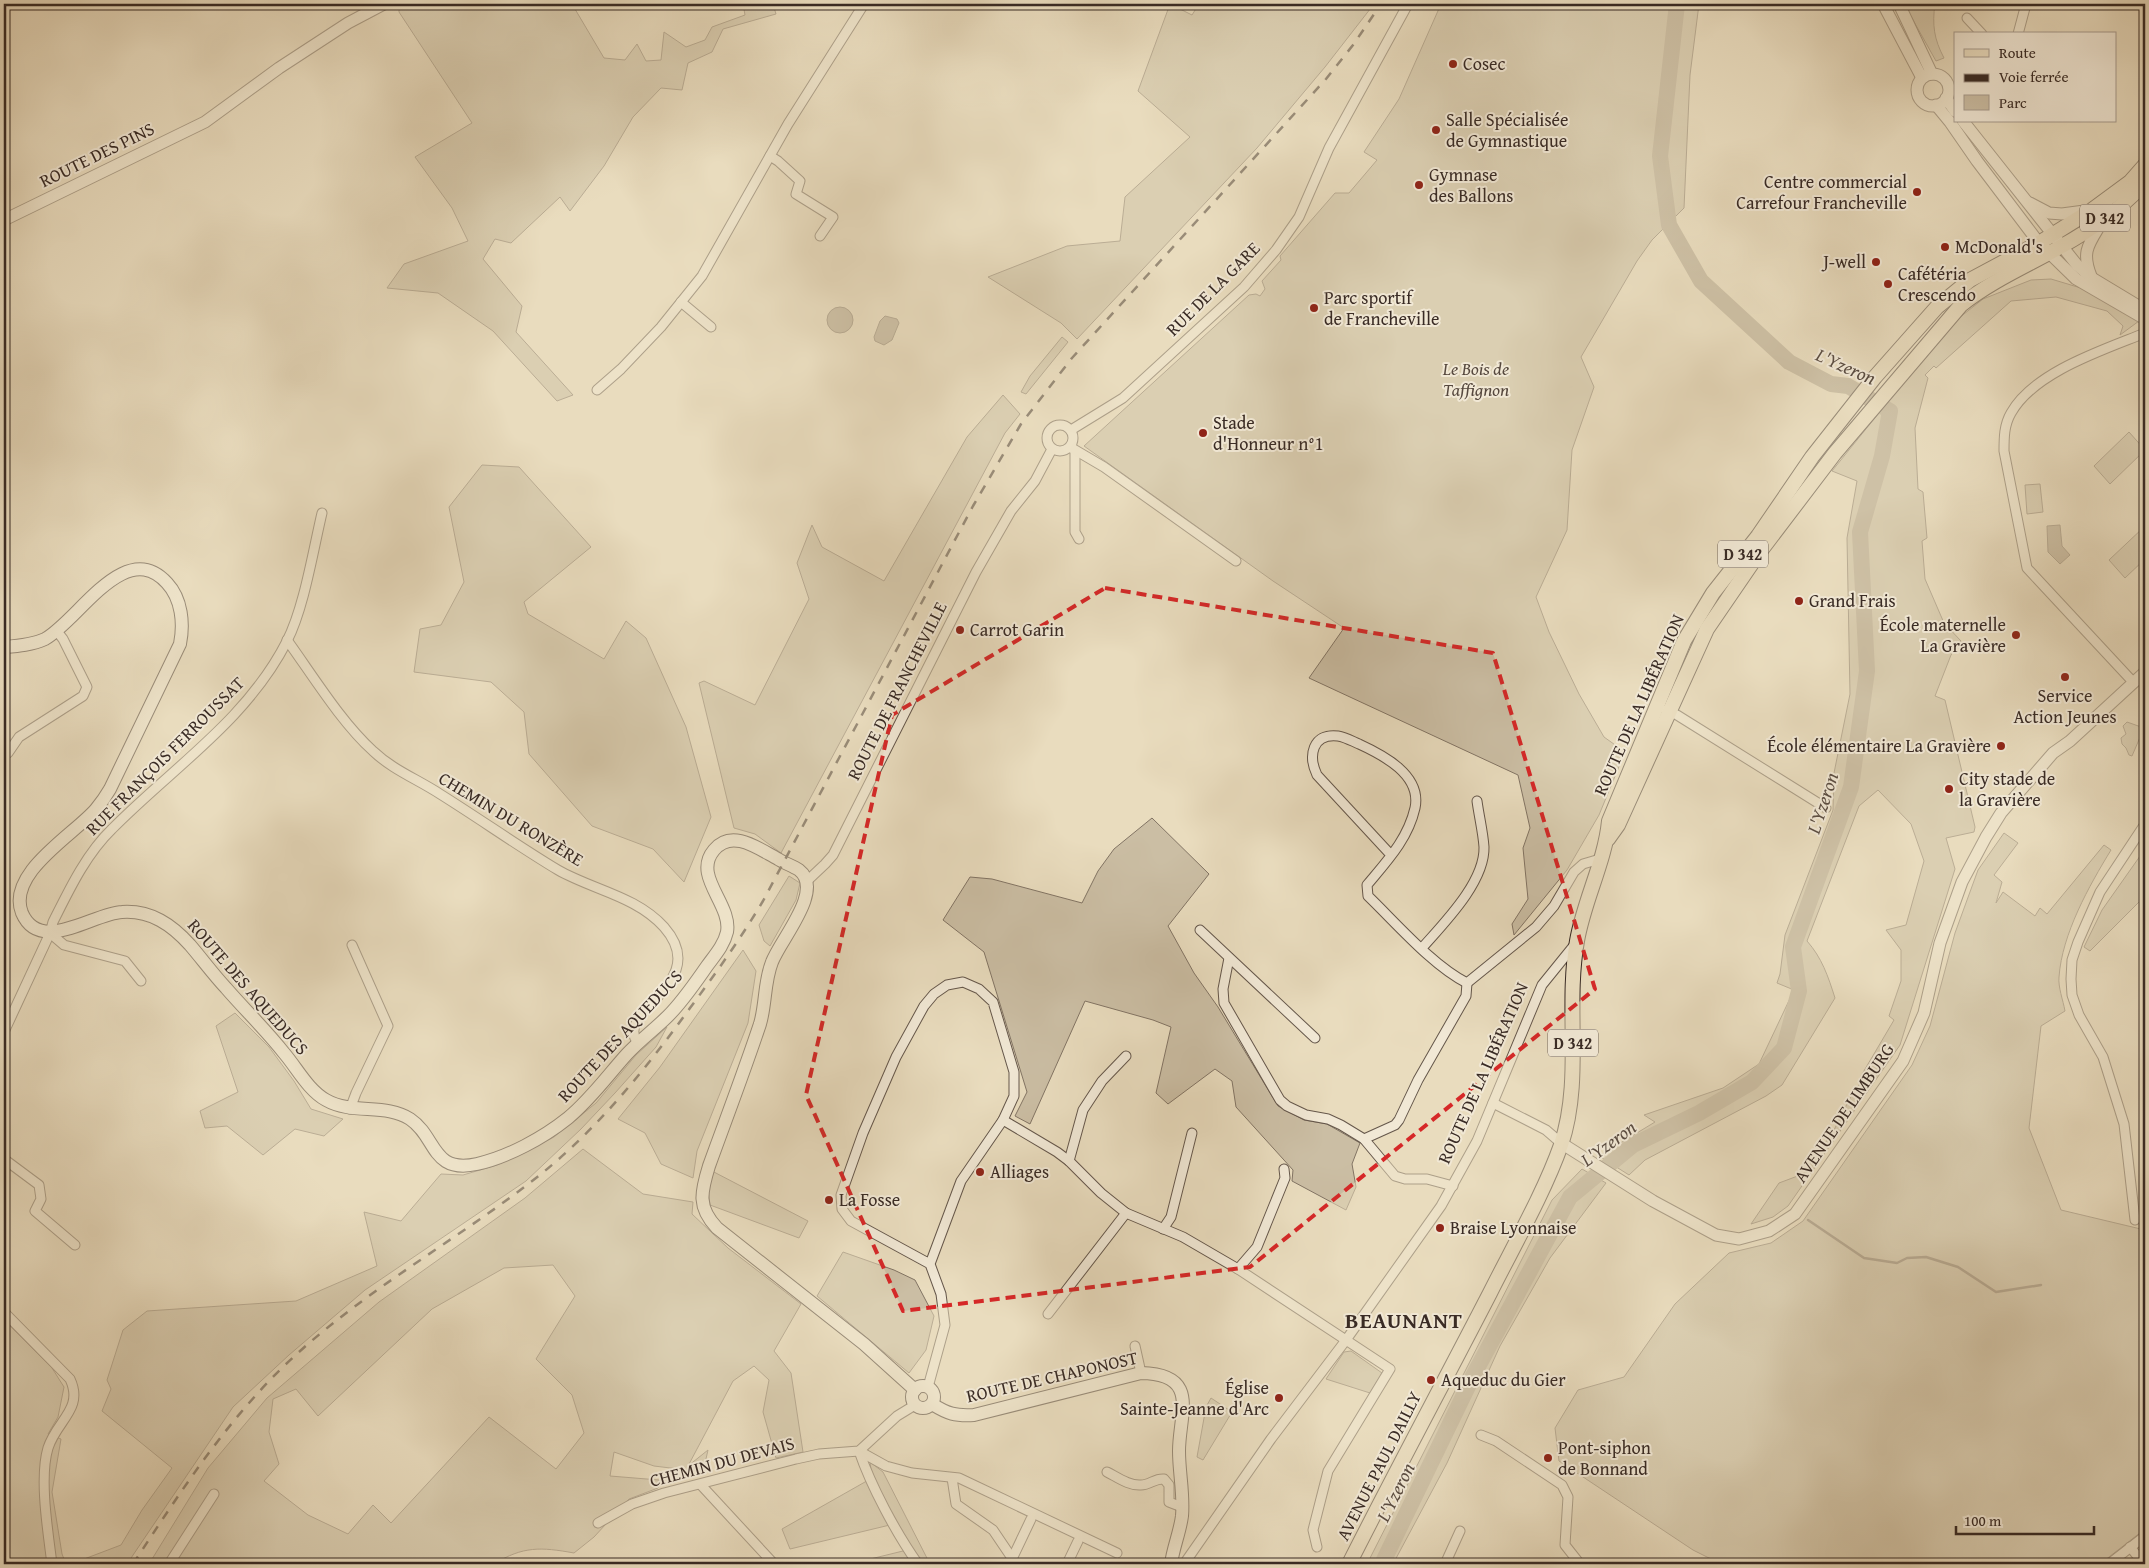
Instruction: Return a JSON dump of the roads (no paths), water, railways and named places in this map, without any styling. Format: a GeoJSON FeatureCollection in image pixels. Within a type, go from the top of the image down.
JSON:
{"type":"FeatureCollection","features":[{"type":"Feature","properties":{"kind":"main road","name":"D 342"},"geometry":{"type":"LineString","coordinates":[[2039,243],[2092,210],[2130,182],[2145,165]]}},
{"type":"Feature","properties":{"kind":"main road","name":"D 342"},"geometry":{"type":"LineString","coordinates":[[2055,250],[2103,220],[2145,183]]}},
{"type":"Feature","properties":{"kind":"main road","name":"ROUTE DE LA LIBÉRATION"},"geometry":{"type":"LineString","coordinates":[[1561,1143],[1573,1068],[1576,942],[1585,904],[1607,840],[1618,824],[1663,709],[1684,641],[1694,621],[1758,536],[1812,457],[1875,377],[1937,307],[1970,280],[2039,243]]}},
{"type":"Feature","properties":{"kind":"main road","name":"ROUTE DE LA LIBÉRATION"},"geometry":{"type":"LineString","coordinates":[[1663,709],[1707,629],[1773,533],[1888,389],[1961,305],[1978,292],[2055,250]]}},
{"type":"Feature","properties":{"kind":"main road"},"geometry":{"type":"LineString","coordinates":[[4,647],[30,644],[44,639],[114,577],[135,569],[157,573],[169,585],[178,603],[183,628],[180,644],[110,789],[95,810],[31,871],[22,886],[20,899],[22,911],[28,922],[50,933]]}},
{"type":"Feature","properties":{"kind":"main road","name":"ROUTE DES AQUEDUCS"},"geometry":{"type":"LineString","coordinates":[[50,933],[62,931],[116,912],[138,912],[160,919],[173,928],[188,943],[225,988],[288,1057],[314,1091],[325,1100],[350,1109],[393,1113],[406,1117],[419,1128],[434,1150],[444,1160],[457,1166],[476,1164],[511,1151],[540,1137],[562,1123],[594,1094],[638,1043],[679,1004],[723,942],[727,931],[726,916],[711,883],[708,869],[710,856],[718,846],[730,841],[748,843],[797,869],[807,881]]}},
{"type":"Feature","properties":{"kind":"main road"},"geometry":{"type":"LineString","coordinates":[[807,881],[808,889],[804,903],[768,971],[762,1016],[702,1188],[703,1205],[707,1218],[717,1228],[921,1388],[934,1394],[932,1404],[922,1408],[915,1405],[912,1397],[921,1388]]}},
{"type":"Feature","properties":{"kind":"main road","name":"AVENUE PAUL DAILLY"},"geometry":{"type":"LineString","coordinates":[[1349,1564],[1504,1265],[1561,1143]]}},
{"type":"Feature","properties":{"kind":"main road","name":"ROUTE DE CHAPONOST"},"geometry":{"type":"LineString","coordinates":[[932,1404],[946,1413],[958,1416],[974,1414],[1142,1373],[1160,1374],[1171,1379],[1180,1389],[1184,1401],[1179,1451],[1182,1507],[1171,1564]]}},
{"type":"Feature","properties":{"kind":"street","name":"ROUTE DES PINS"},"geometry":{"type":"LineString","coordinates":[[4,220],[206,122],[279,68],[332,33],[384,4]]}},
{"type":"Feature","properties":{"kind":"street"},"geometry":{"type":"LineString","coordinates":[[596,390],[621,369],[661,327],[702,276],[788,124],[864,4]]}},
{"type":"Feature","properties":{"kind":"street","name":"RUE DE LA GARE"},"geometry":{"type":"LineString","coordinates":[[1071,430],[1123,398],[1244,287],[1276,250],[1299,216],[1333,142],[1408,4]]}},
{"type":"Feature","properties":{"kind":"street"},"geometry":{"type":"LineString","coordinates":[[1883,4],[1927,76]]}},
{"type":"Feature","properties":{"kind":"street"},"geometry":{"type":"LineString","coordinates":[[1899,4],[1927,76]]}},
{"type":"Feature","properties":{"kind":"street"},"geometry":{"type":"LineString","coordinates":[[2019,32],[2026,4]]}},
{"type":"Feature","properties":{"kind":"street"},"geometry":{"type":"LineString","coordinates":[[1967,18],[1980,32]]}},
{"type":"Feature","properties":{"kind":"street"},"geometry":{"type":"LineString","coordinates":[[1927,76],[1941,76],[1945,80],[1948,89],[1946,98],[1936,105],[1926,104],[1919,98],[1917,90],[1927,76]]}},
{"type":"Feature","properties":{"kind":"street"},"geometry":{"type":"LineString","coordinates":[[1946,98],[1954,110]]}},
{"type":"Feature","properties":{"kind":"street"},"geometry":{"type":"LineString","coordinates":[[1936,105],[2039,243],[2055,250],[2092,278],[2145,310]]}},
{"type":"Feature","properties":{"kind":"street"},"geometry":{"type":"LineString","coordinates":[[1964,122],[2052,236],[2055,250],[2076,279],[2145,319]]}},
{"type":"Feature","properties":{"kind":"street"},"geometry":{"type":"LineString","coordinates":[[770,156],[800,181],[796,194],[833,216],[820,236]]}},
{"type":"Feature","properties":{"kind":"street"},"geometry":{"type":"LineString","coordinates":[[2026,201],[2049,213],[2062,214],[2092,210]]}},
{"type":"Feature","properties":{"kind":"street"},"geometry":{"type":"LineString","coordinates":[[2092,278],[2086,262],[2086,254],[2088,244],[2103,220]]}},
{"type":"Feature","properties":{"kind":"street"},"geometry":{"type":"LineString","coordinates":[[681,302],[711,327]]}},
{"type":"Feature","properties":{"kind":"street"},"geometry":{"type":"LineString","coordinates":[[2134,683],[2027,568],[2004,451],[2004,432],[2010,415],[2019,402],[2047,376],[2145,333]]}},
{"type":"Feature","properties":{"kind":"street"},"geometry":{"type":"LineString","coordinates":[[1079,540],[1075,532],[1073,449],[1073,439],[1071,430],[1064,425],[1052,427],[1046,438],[1052,449],[1063,451],[1073,449],[1104,467],[1236,561]]}},
{"type":"Feature","properties":{"kind":"street","name":"ROUTE DE FRANCHEVILLE"},"geometry":{"type":"LineString","coordinates":[[807,881],[833,855],[976,572],[1011,511],[1035,482],[1052,449]]}},
{"type":"Feature","properties":{"kind":"street","name":"RUE FRANÇOIS FERROUSSAT"},"geometry":{"type":"LineString","coordinates":[[4,1032],[56,917],[92,853],[111,830],[188,761],[244,705],[287,640],[302,594],[322,513]]}},
{"type":"Feature","properties":{"kind":"street"},"geometry":{"type":"LineString","coordinates":[[8,753],[19,737],[83,696],[87,687],[64,638],[56,630]]}},
{"type":"Feature","properties":{"kind":"street","name":"CHEMIN DU RONZÈRE"},"geometry":{"type":"LineString","coordinates":[[287,640],[356,733],[372,751],[389,765],[437,792],[560,871],[626,900],[651,915],[662,926],[675,944],[680,956],[679,962],[665,989],[635,1024],[634,1034],[638,1043]]}},
{"type":"Feature","properties":{"kind":"street","name":"AVENUE DE LIMBURG"},"geometry":{"type":"LineString","coordinates":[[1493,1102],[1546,1130],[1561,1143],[1671,1212],[1716,1235],[1739,1239],[1769,1231],[1795,1214],[1903,1060],[1924,1013],[1940,943],[1959,890],[1986,837],[2019,790],[2053,753],[2070,741],[2145,672]]}},
{"type":"Feature","properties":{"kind":"street"},"geometry":{"type":"LineString","coordinates":[[1663,709],[1826,808]]}},
{"type":"Feature","properties":{"kind":"street"},"geometry":{"type":"LineString","coordinates":[[1391,855],[1317,775],[1312,765],[1311,756],[1314,746],[1322,739],[1331,736],[1341,736],[1380,753],[1398,767],[1411,782],[1415,797],[1415,807],[1402,842],[1368,885],[1368,896],[1422,948],[1456,977],[1467,983]]}},
{"type":"Feature","properties":{"kind":"street"},"geometry":{"type":"LineString","coordinates":[[1422,948],[1460,904],[1477,876],[1484,849],[1477,801]]}},
{"type":"Feature","properties":{"kind":"street"},"geometry":{"type":"LineString","coordinates":[[2134,1220],[2124,1124],[2103,1056],[2079,1015],[2072,995],[2071,979],[2072,960],[2078,942],[2100,892],[2145,824]]}},
{"type":"Feature","properties":{"kind":"street"},"geometry":{"type":"LineString","coordinates":[[1364,1140],[1395,1125],[1399,1120],[1418,1080],[1466,996],[1467,983],[1536,927],[1554,906],[1574,872],[1583,864],[1600,859]]}},
{"type":"Feature","properties":{"kind":"street"},"geometry":{"type":"LineString","coordinates":[[1200,930],[1315,1038]]}},
{"type":"Feature","properties":{"kind":"street"},"geometry":{"type":"LineString","coordinates":[[50,933],[64,945],[125,961],[141,981]]}},
{"type":"Feature","properties":{"kind":"street","name":"ROUTE DE LA LIBÉRATION"},"geometry":{"type":"LineString","coordinates":[[1184,1564],[1271,1439],[1346,1340],[1432,1220],[1477,1141],[1542,985],[1576,942]]}},
{"type":"Feature","properties":{"kind":"street"},"geometry":{"type":"LineString","coordinates":[[350,1109],[388,1026],[352,945]]}},
{"type":"Feature","properties":{"kind":"street"},"geometry":{"type":"LineString","coordinates":[[1230,958],[1223,988],[1224,1003],[1280,1100],[1287,1106],[1306,1115],[1328,1119],[1341,1125],[1364,1140],[1396,1176],[1405,1179],[1428,1179],[1453,1186]]}},
{"type":"Feature","properties":{"kind":"street"},"geometry":{"type":"LineString","coordinates":[[921,1388],[945,1325],[941,1294],[930,1264],[961,1181],[1003,1120],[1014,1096],[1014,1072],[993,1002],[979,988],[963,982],[947,985],[934,994],[924,1006],[896,1057],[863,1133],[841,1194],[842,1209],[851,1221],[930,1264]]}},
{"type":"Feature","properties":{"kind":"street"},"geometry":{"type":"LineString","coordinates":[[1069,1161],[1083,1110],[1102,1081],[1126,1056]]}},
{"type":"Feature","properties":{"kind":"street"},"geometry":{"type":"LineString","coordinates":[[1003,1120],[1069,1161],[1101,1193],[1126,1213],[1183,1237],[1238,1269],[1390,1369],[1328,1471],[1313,1530],[1317,1547]]}},
{"type":"Feature","properties":{"kind":"street"},"geometry":{"type":"LineString","coordinates":[[1164,1229],[1171,1217],[1192,1133]]}},
{"type":"Feature","properties":{"kind":"street"},"geometry":{"type":"LineString","coordinates":[[4,1159],[40,1186],[41,1199],[35,1211],[75,1245]]}},
{"type":"Feature","properties":{"kind":"street"},"geometry":{"type":"LineString","coordinates":[[1238,1269],[1257,1247],[1285,1178],[1284,1169]]}},
{"type":"Feature","properties":{"kind":"street"},"geometry":{"type":"LineString","coordinates":[[1048,1314],[1126,1213]]}},
{"type":"Feature","properties":{"kind":"street"},"geometry":{"type":"LineString","coordinates":[[4,1312],[70,1379],[76,1391],[74,1404],[54,1432],[45,1466],[45,1501],[52,1564]]}},
{"type":"Feature","properties":{"kind":"street"},"geometry":{"type":"LineString","coordinates":[[1135,1346],[1142,1373]]}},
{"type":"Feature","properties":{"kind":"street"},"geometry":{"type":"LineString","coordinates":[[859,1451],[897,1416],[915,1405]]}},
{"type":"Feature","properties":{"kind":"street"},"geometry":{"type":"LineString","coordinates":[[1480,1435],[1496,1441],[1562,1485],[1568,1497],[1565,1545],[1580,1564]]}},
{"type":"Feature","properties":{"kind":"street"},"geometry":{"type":"LineString","coordinates":[[859,1451],[886,1466],[912,1473],[959,1478],[1117,1553]]}},
{"type":"Feature","properties":{"kind":"street"},"geometry":{"type":"LineString","coordinates":[[859,1451],[866,1471],[905,1546],[918,1564]]}},
{"type":"Feature","properties":{"kind":"street","name":"CHEMIN DU DEVAIS"},"geometry":{"type":"LineString","coordinates":[[598,1523],[632,1504],[664,1493],[819,1454],[859,1451]]}},
{"type":"Feature","properties":{"kind":"street"},"geometry":{"type":"LineString","coordinates":[[1107,1472],[1129,1484],[1140,1486],[1158,1478],[1164,1479],[1169,1485],[1169,1502],[1172,1505],[1182,1507]]}},
{"type":"Feature","properties":{"kind":"street"},"geometry":{"type":"LineString","coordinates":[[952,1478],[956,1504],[993,1530],[1014,1562]]}},
{"type":"Feature","properties":{"kind":"street"},"geometry":{"type":"LineString","coordinates":[[701,1485],[774,1564]]}},
{"type":"Feature","properties":{"kind":"street"},"geometry":{"type":"LineString","coordinates":[[169,1564],[214,1494]]}},
{"type":"Feature","properties":{"kind":"street"},"geometry":{"type":"LineString","coordinates":[[1014,1562],[1031,1518]]}},
{"type":"Feature","properties":{"kind":"street"},"geometry":{"type":"LineString","coordinates":[[1445,1564],[1460,1531]]}},
{"type":"Feature","properties":{"kind":"street"},"geometry":{"type":"LineString","coordinates":[[2109,1564],[2145,1536]]}},
{"type":"Feature","properties":{"kind":"street"},"geometry":{"type":"LineString","coordinates":[[1067,1564],[1078,1541]]}},
{"type":"Feature","properties":{"kind":"street"},"geometry":{"type":"LineString","coordinates":[[2130,1547],[2144,1564]]}},
{"type":"Feature","properties":{"kind":"waterway","name":"L'Yzeron"},"geometry":{"type":"LineString","coordinates":[[1382,1564],[1474,1374],[1570,1197],[1633,1145],[1699,1113],[1752,1082],[1784,1048],[1799,991],[1793,947],[1851,787],[1867,671],[1860,532],[1882,456],[1890,411],[1848,386],[1831,384],[1789,362],[1701,281],[1669,225],[1660,156],[1677,4]]}},
{"type":"Feature","properties":{"kind":"waterway"},"geometry":{"type":"LineString","coordinates":[[1808,1220],[1864,1258],[1897,1263],[1907,1258],[1926,1257],[1958,1267],[1996,1292],[2041,1285]]}},
{"type":"Feature","properties":{"kind":"railway"},"geometry":{"type":"LineString","coordinates":[[133,1564],[222,1435],[285,1365],[342,1316],[497,1207],[551,1166],[615,1103],[653,1057],[719,969],[763,901],[973,506],[1021,424],[1072,358],[1326,79],[1353,45],[1381,4]]}},
{"type":"Feature","properties":{"kind":"place","name":"Cosec"},"geometry":{"type":"Point","coordinates":[1453,64]}},
{"type":"Feature","properties":{"kind":"place","name":"Salle Spécialisée de Gymnastique"},"geometry":{"type":"Point","coordinates":[1436,130]}},
{"type":"Feature","properties":{"kind":"place","name":"Gymnase des Ballons"},"geometry":{"type":"Point","coordinates":[1419,185]}},
{"type":"Feature","properties":{"kind":"place","name":"Centre commercial Carrefour Francheville"},"geometry":{"type":"Point","coordinates":[1917,192]}},
{"type":"Feature","properties":{"kind":"place","name":"McDonald's"},"geometry":{"type":"Point","coordinates":[1945,247]}},
{"type":"Feature","properties":{"kind":"place","name":"J-well"},"geometry":{"type":"Point","coordinates":[1876,262]}},
{"type":"Feature","properties":{"kind":"place","name":"Cafétéria Crescendo"},"geometry":{"type":"Point","coordinates":[1888,284]}},
{"type":"Feature","properties":{"kind":"place","name":"Parc sportif de Francheville"},"geometry":{"type":"Point","coordinates":[1314,308]}},
{"type":"Feature","properties":{"kind":"place","name":"Stade d'Honneur n°1"},"geometry":{"type":"Point","coordinates":[1203,433]}},
{"type":"Feature","properties":{"kind":"place","name":"Grand Frais"},"geometry":{"type":"Point","coordinates":[1799,601]}},
{"type":"Feature","properties":{"kind":"place","name":"Carrot Garin"},"geometry":{"type":"Point","coordinates":[960,630]}},
{"type":"Feature","properties":{"kind":"place","name":"École maternelle La Gravière"},"geometry":{"type":"Point","coordinates":[2016,635]}},
{"type":"Feature","properties":{"kind":"place","name":"Service Action Jeunes"},"geometry":{"type":"Point","coordinates":[2065,677]}},
{"type":"Feature","properties":{"kind":"place","name":"École élémentaire La Gravière"},"geometry":{"type":"Point","coordinates":[2001,746]}},
{"type":"Feature","properties":{"kind":"place","name":"City stade de la Gravière"},"geometry":{"type":"Point","coordinates":[1949,789]}},
{"type":"Feature","properties":{"kind":"place","name":"Alliages"},"geometry":{"type":"Point","coordinates":[980,1172]}},
{"type":"Feature","properties":{"kind":"place","name":"La Fosse"},"geometry":{"type":"Point","coordinates":[829,1200]}},
{"type":"Feature","properties":{"kind":"place","name":"Braise Lyonnaise"},"geometry":{"type":"Point","coordinates":[1440,1228]}},
{"type":"Feature","properties":{"kind":"place","name":"Aqueduc du Gier"},"geometry":{"type":"Point","coordinates":[1431,1380]}},
{"type":"Feature","properties":{"kind":"place","name":"Église Sainte-Jeanne d'Arc"},"geometry":{"type":"Point","coordinates":[1279,1398]}},
{"type":"Feature","properties":{"kind":"place","name":"Pont-siphon de Bonnand"},"geometry":{"type":"Point","coordinates":[1548,1458]}},
{"type":"Feature","properties":{"kind":"district","name":"BEAUNANT"},"geometry":{"type":"Point","coordinates":[1404,1320]}},
{"type":"Feature","properties":{"kind":"park label","name":"Le Bois de Taffignon"},"geometry":{"type":"Point","coordinates":[1476,379]}}]}
